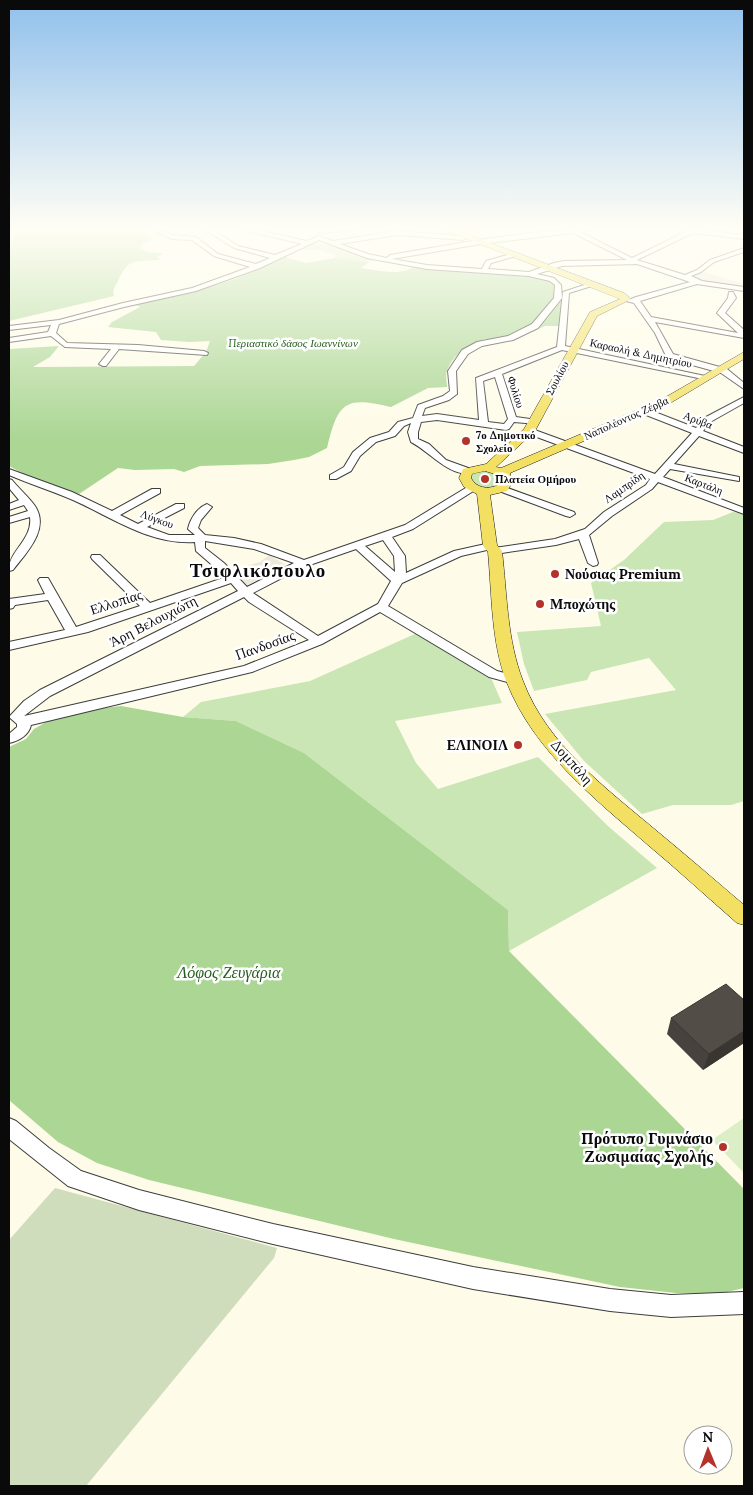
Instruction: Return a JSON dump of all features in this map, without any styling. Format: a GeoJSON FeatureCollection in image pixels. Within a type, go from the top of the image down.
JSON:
{"type":"FeatureCollection","features":[{"type":"Feature","properties":{"kind":"main road","name":"Σουλίου"},"geometry":{"type":"LineString","coordinates":[[489,467],[531,427],[594,313],[629,300]]}},
{"type":"Feature","properties":{"kind":"main road","name":"Ναπολέοντος Ζέρβα"},"geometry":{"type":"LineString","coordinates":[[502,472],[644,411],[692,387],[744,355]]}},
{"type":"Feature","properties":{"kind":"main road"},"geometry":{"type":"LineString","coordinates":[[489,467],[502,472],[506,479],[505,485],[487,490],[465,480],[465,474],[468,471],[489,467]]}},
{"type":"Feature","properties":{"kind":"main road","name":"Δομπόλη"},"geometry":{"type":"LineString","coordinates":[[487,490],[492,548],[505,635],[515,680],[535,719],[577,769],[605,797],[744,917]]}},
{"type":"Feature","properties":{"kind":"street"},"geometry":{"type":"LineString","coordinates":[[9,328],[56,323],[149,300]]}},
{"type":"Feature","properties":{"kind":"street"},"geometry":{"type":"LineString","coordinates":[[468,471],[444,462],[426,446],[415,441],[413,432],[422,406],[446,398],[454,392],[452,371],[465,352],[477,345],[502,341],[531,329],[557,300]]}},
{"type":"Feature","properties":{"kind":"street"},"geometry":{"type":"LineString","coordinates":[[484,423],[478,380],[560,348],[565,300]]}},
{"type":"Feature","properties":{"kind":"street"},"geometry":{"type":"LineString","coordinates":[[629,300],[649,319],[665,343],[670,356],[727,373],[744,387]]}},
{"type":"Feature","properties":{"kind":"street"},"geometry":{"type":"LineString","coordinates":[[731,300],[721,313],[744,335]]}},
{"type":"Feature","properties":{"kind":"street"},"geometry":{"type":"LineString","coordinates":[[649,319],[744,335]]}},
{"type":"Feature","properties":{"kind":"street"},"geometry":{"type":"LineString","coordinates":[[56,323],[52,329],[53,334],[64,345],[117,346],[204,353]]}},
{"type":"Feature","properties":{"kind":"street"},"geometry":{"type":"LineString","coordinates":[[9,340],[53,334]]}},
{"type":"Feature","properties":{"kind":"street"},"geometry":{"type":"LineString","coordinates":[[103,364],[117,346]]}},
{"type":"Feature","properties":{"kind":"street","name":"Καραολή & Δημητρίου"},"geometry":{"type":"LineString","coordinates":[[560,348],[705,378]]}},
{"type":"Feature","properties":{"kind":"street","name":"Φυλίου"},"geometry":{"type":"LineString","coordinates":[[498,373],[512,419]]}},
{"type":"Feature","properties":{"kind":"street","name":"Λαμπρίδη"},"geometry":{"type":"LineString","coordinates":[[492,548],[542,545],[583,534],[608,514],[644,491],[669,466],[712,416],[744,400]]}},
{"type":"Feature","properties":{"kind":"street"},"geometry":{"type":"LineString","coordinates":[[333,476],[348,469],[356,454],[378,437],[392,434],[403,423],[437,416],[451,410],[484,423],[506,427],[512,419]]}},
{"type":"Feature","properties":{"kind":"street","name":"Αρύβα"},"geometry":{"type":"LineString","coordinates":[[644,411],[740,449]]}},
{"type":"Feature","properties":{"kind":"street","name":"Καρτάλη"},"geometry":{"type":"LineString","coordinates":[[512,419],[566,445],[744,511]]}},
{"type":"Feature","properties":{"kind":"street"},"geometry":{"type":"LineString","coordinates":[[740,449],[744,440]]}},
{"type":"Feature","properties":{"kind":"street"},"geometry":{"type":"LineString","coordinates":[[669,466],[736,479]]}},
{"type":"Feature","properties":{"kind":"street","name":"Λύγκου"},"geometry":{"type":"LineString","coordinates":[[9,472],[76,497],[140,527],[170,538],[218,539],[261,546],[302,563]]}},
{"type":"Feature","properties":{"kind":"street"},"geometry":{"type":"LineString","coordinates":[[9,482],[34,512],[36,523],[34,531],[9,568]]}},
{"type":"Feature","properties":{"kind":"street"},"geometry":{"type":"LineString","coordinates":[[487,490],[570,514]]}},
{"type":"Feature","properties":{"kind":"street","name":"Άρη Βελουχιώτη"},"geometry":{"type":"LineString","coordinates":[[9,739],[22,731],[16,719],[29,704],[45,694],[302,563],[413,525],[487,490]]}},
{"type":"Feature","properties":{"kind":"street"},"geometry":{"type":"LineString","coordinates":[[113,515],[156,491]]}},
{"type":"Feature","properties":{"kind":"street"},"geometry":{"type":"LineString","coordinates":[[9,507],[26,501]]}},
{"type":"Feature","properties":{"kind":"street"},"geometry":{"type":"LineString","coordinates":[[140,527],[180,506]]}},
{"type":"Feature","properties":{"kind":"street"},"geometry":{"type":"LineString","coordinates":[[207,507],[192,527],[200,533],[200,549],[220,565],[253,600],[318,641]]}},
{"type":"Feature","properties":{"kind":"street"},"geometry":{"type":"LineString","coordinates":[[9,520],[34,512]]}},
{"type":"Feature","properties":{"kind":"street"},"geometry":{"type":"LineString","coordinates":[[583,534],[593,563]]}},
{"type":"Feature","properties":{"kind":"street"},"geometry":{"type":"LineString","coordinates":[[385,536],[398,549],[401,556],[401,571],[398,581]]}},
{"type":"Feature","properties":{"kind":"street"},"geometry":{"type":"LineString","coordinates":[[358,545],[398,581]]}},
{"type":"Feature","properties":{"kind":"street"},"geometry":{"type":"LineString","coordinates":[[492,548],[458,553],[398,581],[392,586],[387,602],[380,607],[496,676],[515,680]]}},
{"type":"Feature","properties":{"kind":"street"},"geometry":{"type":"LineString","coordinates":[[96,557],[148,608]]}},
{"type":"Feature","properties":{"kind":"street","name":"Ελλοπίας"},"geometry":{"type":"LineString","coordinates":[[9,646],[73,632],[232,579]]}},
{"type":"Feature","properties":{"kind":"street"},"geometry":{"type":"LineString","coordinates":[[44,580],[73,632]]}},
{"type":"Feature","properties":{"kind":"street"},"geometry":{"type":"LineString","coordinates":[[10,604],[52,596]]}},
{"type":"Feature","properties":{"kind":"street","name":"Πανδοσίας"},"geometry":{"type":"LineString","coordinates":[[16,719],[248,669],[318,641],[380,607]]}},
{"type":"Feature","properties":{"kind":"street"},"geometry":{"type":"LineString","coordinates":[[9,1128],[42,1156],[75,1179],[139,1200],[273,1234],[473,1278],[610,1300],[671,1306],[744,1303]]}},
{"type":"Feature","properties":{"kind":"green space"},"geometry":{"type":"Polygon","coordinates":[[[9,300],[98,300],[9,321],[9,300]]]}},
{"type":"Feature","properties":{"kind":"green space","name":"Περιαστικό δάσος Ιωαννίνων"},"geometry":{"type":"Polygon","coordinates":[[[160,300],[563,300],[559,326],[545,326],[532,332],[525,331],[492,341],[486,339],[468,346],[453,359],[446,374],[447,387],[428,388],[391,407],[363,402],[346,406],[335,421],[327,448],[309,457],[268,464],[200,466],[184,472],[174,469],[135,470],[118,468],[79,494],[28,476],[9,466],[9,349],[59,346],[50,357],[33,367],[194,366],[206,352],[210,341],[161,340],[156,332],[108,327],[112,322],[140,307],[136,305],[160,300]]]}},
{"type":"Feature","properties":{"kind":"green space","name":"Πλατεία Ομήρου"},"geometry":{"type":"Polygon","coordinates":[[[484,470],[499,474],[500,483],[498,486],[488,489],[476,487],[469,477],[473,472],[484,470]]]}},
{"type":"Feature","properties":{"kind":"green space"},"geometry":{"type":"Polygon","coordinates":[[[733,512],[744,513],[744,801],[731,805],[673,805],[642,814],[584,761],[545,714],[676,690],[649,658],[591,672],[587,680],[534,691],[524,664],[517,632],[601,626],[591,583],[624,560],[664,522],[713,520],[733,512]]]}},
{"type":"Feature","properties":{"kind":"green space"},"geometry":{"type":"Polygon","coordinates":[[[417,633],[492,680],[502,703],[395,721],[416,763],[438,789],[538,757],[609,827],[657,868],[509,951],[508,910],[304,753],[236,721],[183,717],[201,702],[310,681],[417,633]]]}},
{"type":"Feature","properties":{"kind":"green space","name":"Λόφος Ζευγάρια"},"geometry":{"type":"Polygon","coordinates":[[[121,706],[183,717],[236,721],[304,753],[508,910],[509,951],[744,1189],[744,1288],[718,1294],[676,1293],[620,1287],[394,1239],[149,1180],[97,1163],[58,1142],[9,1100],[9,747],[26,739],[34,729],[50,720],[95,709],[121,706]]]}},
{"type":"Feature","properties":{"kind":"green space"},"geometry":{"type":"Polygon","coordinates":[[[744,1118],[744,1173],[712,1140],[744,1118]]]}},
{"type":"Feature","properties":{"kind":"green space"},"geometry":{"type":"Polygon","coordinates":[[[55,1188],[277,1248],[274,1258],[86,1486],[9,1486],[9,1240],[55,1188]]]}},
{"type":"Feature","properties":{"kind":"shaded area"},"geometry":{"type":"Polygon","coordinates":[[[269,555],[286,565],[247,585],[235,576],[235,574],[243,573],[243,567],[260,562],[269,555]]]}},
{"type":"Feature","properties":{"kind":"building"},"geometry":{"type":"Polygon","coordinates":[[[726,984],[744,1000],[744,1031],[709,1054],[671,1018],[726,984]]]}},
{"type":"Feature","properties":{"kind":"place","name":"7ο Δημοτικό Σχολείο"},"geometry":{"type":"Point","coordinates":[466,441]}},
{"type":"Feature","properties":{"kind":"place","name":"Πλατεία Ομήρου"},"geometry":{"type":"Point","coordinates":[485,479]}},
{"type":"Feature","properties":{"kind":"place","name":"Νούσιας Premium"},"geometry":{"type":"Point","coordinates":[555,574]}},
{"type":"Feature","properties":{"kind":"place","name":"Μποχώτης"},"geometry":{"type":"Point","coordinates":[540,604]}},
{"type":"Feature","properties":{"kind":"place","name":"ΕΛΙΝΟΙΛ"},"geometry":{"type":"Point","coordinates":[518,745]}},
{"type":"Feature","properties":{"kind":"place","name":"Πρότυπο Γυμνάσιο Ζωσιμαίας Σχολής"},"geometry":{"type":"Point","coordinates":[723,1147]}},
{"type":"Feature","properties":{"kind":"district","name":"Τσιφλικόπουλο"},"geometry":{"type":"Point","coordinates":[258,570]}}]}
